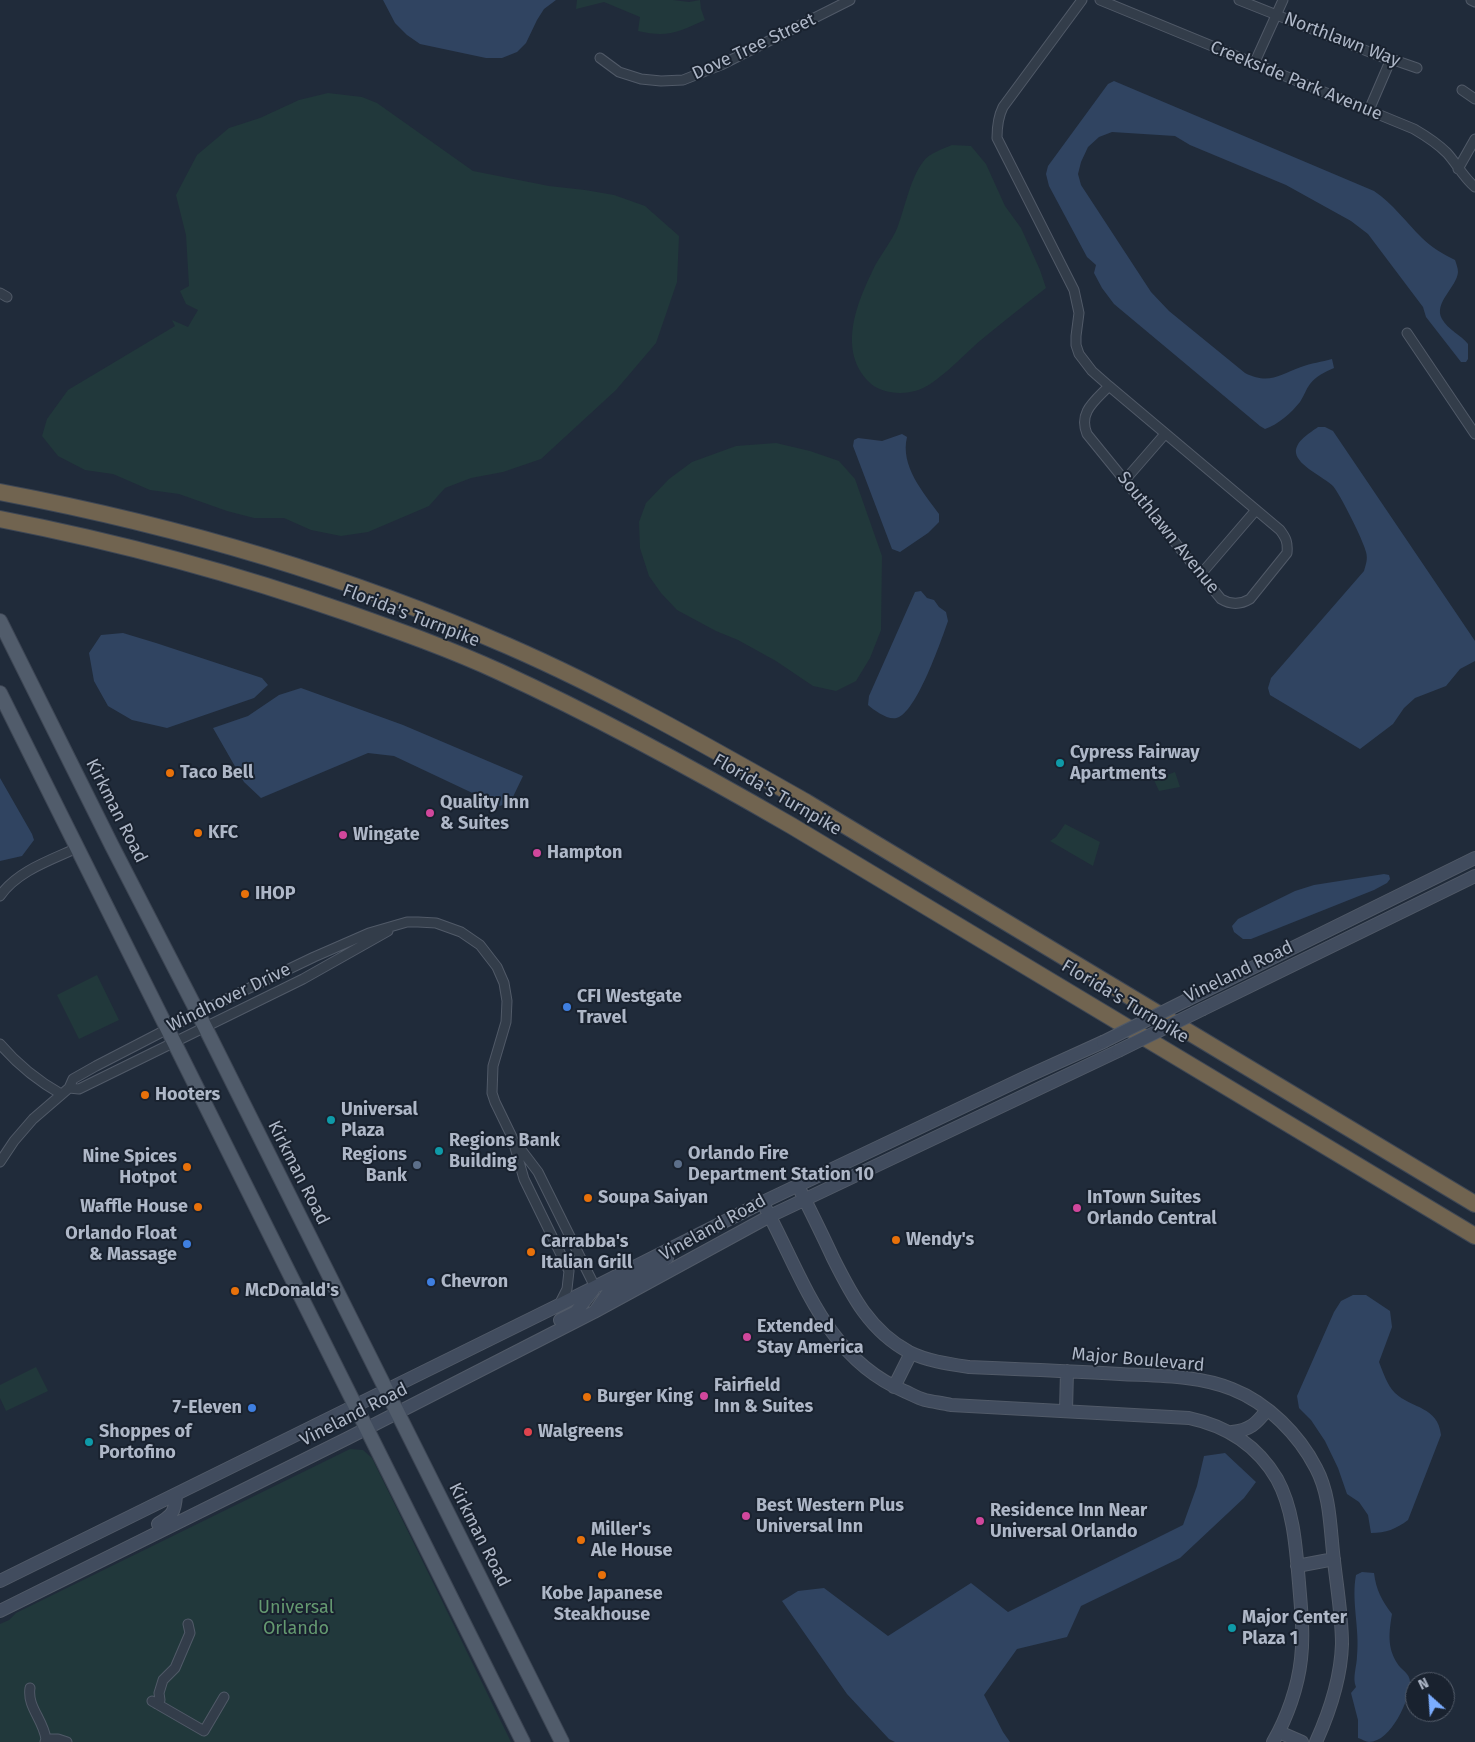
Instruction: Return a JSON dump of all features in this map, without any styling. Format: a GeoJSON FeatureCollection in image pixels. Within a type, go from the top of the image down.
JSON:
{"type":"FeatureCollection","features":[{"type":"Feature","properties":{"kind":"highway","name":"Florida's Turnpike"},"geometry":{"type":"LineString","coordinates":[[0,492],[125,518],[223,544],[324,576],[420,610],[519,651],[613,696],[713,749],[806,802],[1475,1204]]}},
{"type":"Feature","properties":{"kind":"highway","name":"Florida's Turnpike"},"geometry":{"type":"LineString","coordinates":[[0,519],[148,552],[216,570],[315,601],[411,635],[499,671],[601,721],[700,773],[792,826],[1475,1236]]}},
{"type":"Feature","properties":{"kind":"highway"},"geometry":{"type":"LineString","coordinates":[[1424,1174],[1475,1195]]}},
{"type":"Feature","properties":{"kind":"main road","name":"Kirkman Road"},"geometry":{"type":"LineString","coordinates":[[0,621],[562,1742]]}},
{"type":"Feature","properties":{"kind":"main road"},"geometry":{"type":"LineString","coordinates":[[0,693],[523,1742]]}},
{"type":"Feature","properties":{"kind":"street","name":"Dove Tree Street"},"geometry":{"type":"LineString","coordinates":[[600,58],[619,72],[641,79],[683,80],[738,56],[850,0]]}},
{"type":"Feature","properties":{"kind":"street","name":"Southlawn Avenue"},"geometry":{"type":"LineString","coordinates":[[1082,0],[1003,107],[999,115],[997,138],[1074,290],[1079,313],[1076,345],[1079,354],[1092,371],[1286,537],[1288,544],[1287,553],[1250,599],[1243,603],[1235,604],[1227,603],[1221,599],[1088,434],[1083,425],[1084,417],[1109,386]]}},
{"type":"Feature","properties":{"kind":"street","name":"Creekside Park Avenue"},"geometry":{"type":"LineString","coordinates":[[1100,0],[1414,129],[1432,139],[1475,187]]}},
{"type":"Feature","properties":{"kind":"street","name":"Northlawn Way"},"geometry":{"type":"LineString","coordinates":[[1239,0],[1382,57],[1391,58],[1416,68]]}},
{"type":"Feature","properties":{"kind":"street"},"geometry":{"type":"LineString","coordinates":[[1254,64],[1283,0]]}},
{"type":"Feature","properties":{"kind":"street"},"geometry":{"type":"LineString","coordinates":[[1471,0],[1475,2]]}},
{"type":"Feature","properties":{"kind":"street"},"geometry":{"type":"LineString","coordinates":[[1370,110],[1391,58]]}},
{"type":"Feature","properties":{"kind":"street"},"geometry":{"type":"LineString","coordinates":[[1462,90],[1475,100]]}},
{"type":"Feature","properties":{"kind":"street"},"geometry":{"type":"LineString","coordinates":[[1458,168],[1475,139]]}},
{"type":"Feature","properties":{"kind":"street"},"geometry":{"type":"LineString","coordinates":[[1407,333],[1475,434]]}},
{"type":"Feature","properties":{"kind":"street"},"geometry":{"type":"LineString","coordinates":[[1125,480],[1165,434]]}},
{"type":"Feature","properties":{"kind":"street"},"geometry":{"type":"LineString","coordinates":[[1201,574],[1256,510]]}},
{"type":"Feature","properties":{"kind":"street"},"geometry":{"type":"LineString","coordinates":[[0,896],[9,884],[24,874],[77,848]]}},
{"type":"Feature","properties":{"kind":"street"},"geometry":{"type":"LineString","coordinates":[[1470,861],[1473,876]]}},
{"type":"Feature","properties":{"kind":"street","name":"Vineland Road"},"geometry":{"type":"LineString","coordinates":[[0,1582],[596,1287],[763,1202],[1103,1042],[1470,861]]}},
{"type":"Feature","properties":{"kind":"street","name":"Vineland Road"},"geometry":{"type":"LineString","coordinates":[[0,1611],[367,1428],[594,1312],[770,1216],[1118,1051],[1473,876]]}},
{"type":"Feature","properties":{"kind":"street","name":"Windhover Drive"},"geometry":{"type":"LineString","coordinates":[[69,1088],[79,1089],[170,1036],[198,1013],[314,957],[369,933],[399,924],[418,922],[454,928],[474,939],[480,945],[497,967],[506,992],[507,1012],[505,1031],[493,1066],[492,1089],[495,1102],[512,1136],[538,1172],[596,1287]]}},
{"type":"Feature","properties":{"kind":"street","name":"Windhover Drive"},"geometry":{"type":"LineString","coordinates":[[0,1162],[14,1141],[33,1119],[69,1088],[73,1079],[170,1036],[205,1027],[320,969],[399,924]]}},
{"type":"Feature","properties":{"kind":"street"},"geometry":{"type":"LineString","coordinates":[[314,957],[320,969]]}},
{"type":"Feature","properties":{"kind":"street"},"geometry":{"type":"LineString","coordinates":[[0,1044],[26,1070],[48,1087],[61,1094]]}},
{"type":"Feature","properties":{"kind":"street","name":"Windhover Drive"},"geometry":{"type":"LineString","coordinates":[[512,1136],[524,1179],[569,1271],[567,1290],[559,1305]]}},
{"type":"Feature","properties":{"kind":"street"},"geometry":{"type":"LineString","coordinates":[[524,1179],[538,1172]]}},
{"type":"Feature","properties":{"kind":"street","name":"Major Boulevard"},"geometry":{"type":"LineString","coordinates":[[798,1185],[852,1296],[868,1319],[889,1339],[910,1353],[940,1362],[968,1367],[1168,1376],[1206,1381],[1232,1389],[1258,1402],[1301,1443],[1317,1469],[1328,1501],[1340,1608],[1342,1645],[1338,1678],[1329,1713],[1316,1742]]}},
{"type":"Feature","properties":{"kind":"street"},"geometry":{"type":"LineString","coordinates":[[763,1202],[814,1304],[831,1332],[846,1351],[869,1372],[894,1387],[923,1400],[951,1405],[1187,1418],[1206,1422],[1232,1432],[1257,1452],[1277,1479],[1290,1513],[1302,1621],[1301,1660],[1293,1694],[1276,1737],[1302,1742]]}},
{"type":"Feature","properties":{"kind":"street"},"geometry":{"type":"LineString","coordinates":[[594,1312],[610,1290],[655,1266],[697,1235]]}},
{"type":"Feature","properties":{"kind":"street"},"geometry":{"type":"LineString","coordinates":[[523,1348],[539,1332],[576,1312],[596,1287]]}},
{"type":"Feature","properties":{"kind":"street"},"geometry":{"type":"LineString","coordinates":[[894,1387],[910,1353]]}},
{"type":"Feature","properties":{"kind":"street"},"geometry":{"type":"LineString","coordinates":[[1066,1411],[1067,1371]]}},
{"type":"Feature","properties":{"kind":"street"},"geometry":{"type":"LineString","coordinates":[[1232,1432],[1248,1429],[1267,1410]]}},
{"type":"Feature","properties":{"kind":"street"},"geometry":{"type":"LineString","coordinates":[[125,1548],[170,1515],[175,1509],[176,1495]]}},
{"type":"Feature","properties":{"kind":"street"},"geometry":{"type":"LineString","coordinates":[[1297,1566],[1334,1559]]}},
{"type":"Feature","properties":{"kind":"street"},"geometry":{"type":"LineString","coordinates":[[188,1624],[190,1633],[175,1668],[163,1680],[159,1693],[160,1700],[154,1702],[204,1731],[224,1697]]}},
{"type":"Feature","properties":{"kind":"street"},"geometry":{"type":"LineString","coordinates":[[30,1688],[30,1702],[42,1723],[46,1740],[58,1739],[67,1742]]}},
{"type":"Feature","properties":{"kind":"green space"},"geometry":{"type":"Polygon","coordinates":[[[577,0],[673,0],[689,2],[700,0],[705,20],[673,33],[648,33],[638,31],[640,17],[604,2],[576,9],[577,0]]]}},
{"type":"Feature","properties":{"kind":"green space"},"geometry":{"type":"Polygon","coordinates":[[[328,93],[362,97],[377,103],[473,171],[549,186],[614,195],[645,206],[679,236],[677,282],[656,343],[616,390],[541,459],[503,472],[471,478],[445,488],[429,506],[368,532],[341,536],[311,530],[284,518],[254,518],[227,511],[179,494],[150,490],[113,474],[85,470],[58,456],[42,436],[47,419],[68,390],[175,326],[172,320],[188,327],[198,310],[186,304],[180,291],[189,286],[186,235],[176,195],[197,155],[229,128],[260,118],[299,100],[328,93]]]}},
{"type":"Feature","properties":{"kind":"green space"},"geometry":{"type":"Polygon","coordinates":[[[952,145],[971,146],[986,164],[1005,206],[1021,228],[1046,288],[981,340],[932,383],[909,392],[884,391],[869,382],[860,370],[854,356],[852,342],[856,313],[860,299],[875,266],[895,232],[919,168],[929,156],[952,145]]]}},
{"type":"Feature","properties":{"kind":"green space"},"geometry":{"type":"Polygon","coordinates":[[[776,443],[810,451],[839,461],[855,479],[882,556],[881,630],[870,658],[856,681],[836,691],[813,686],[776,661],[677,610],[661,593],[649,576],[640,548],[639,522],[646,503],[669,479],[692,462],[736,446],[776,443]]]}},
{"type":"Feature","properties":{"kind":"green space"},"geometry":{"type":"Polygon","coordinates":[[[1175,772],[1180,787],[1159,791],[1154,780],[1175,772]]]}},
{"type":"Feature","properties":{"kind":"green space"},"geometry":{"type":"Polygon","coordinates":[[[1065,824],[1100,842],[1093,866],[1050,841],[1056,837],[1065,824]]]}},
{"type":"Feature","properties":{"kind":"green space"},"geometry":{"type":"Polygon","coordinates":[[[97,975],[119,1020],[79,1039],[57,995],[97,975]]]}},
{"type":"Feature","properties":{"kind":"green space"},"geometry":{"type":"Polygon","coordinates":[[[36,1367],[48,1391],[6,1411],[0,1398],[0,1385],[36,1367]]]}},
{"type":"Feature","properties":{"kind":"green space","name":"Universal Orlando"},"geometry":{"type":"Polygon","coordinates":[[[350,1449],[363,1450],[372,1458],[511,1742],[0,1742],[0,1624],[9,1620],[16,1613],[350,1449]]]}},
{"type":"Feature","properties":{"kind":"water"},"geometry":{"type":"Polygon","coordinates":[[[383,0],[556,0],[544,9],[526,43],[517,52],[502,58],[486,58],[420,44],[395,23],[383,0]]]}},
{"type":"Feature","properties":{"kind":"water"},"geometry":{"type":"Polygon","coordinates":[[[1114,81],[1374,191],[1381,196],[1426,242],[1455,260],[1458,270],[1457,278],[1443,301],[1440,313],[1448,326],[1468,344],[1468,359],[1466,362],[1461,362],[1426,317],[1423,307],[1368,234],[1351,221],[1286,185],[1190,145],[1175,136],[1112,132],[1099,137],[1088,147],[1081,162],[1078,174],[1081,185],[1151,292],[1169,311],[1245,373],[1253,377],[1274,378],[1305,366],[1332,359],[1334,368],[1312,381],[1300,402],[1289,414],[1270,427],[1265,429],[1260,426],[1114,304],[1094,273],[1096,265],[1087,257],[1049,186],[1046,174],[1048,166],[1108,84],[1114,81]]]}},
{"type":"Feature","properties":{"kind":"water"},"geometry":{"type":"Polygon","coordinates":[[[1318,427],[1325,427],[1333,431],[1475,641],[1475,661],[1460,669],[1446,686],[1415,698],[1404,708],[1393,724],[1360,749],[1270,695],[1268,688],[1271,678],[1364,571],[1367,557],[1361,539],[1333,486],[1301,462],[1296,453],[1300,441],[1318,427]]]}},
{"type":"Feature","properties":{"kind":"water"},"geometry":{"type":"Polygon","coordinates":[[[902,434],[907,437],[907,458],[914,478],[939,514],[939,522],[928,533],[900,552],[892,549],[853,446],[854,440],[858,438],[882,441],[902,434]]]}},
{"type":"Feature","properties":{"kind":"water"},"geometry":{"type":"Polygon","coordinates":[[[921,591],[927,598],[934,600],[946,612],[948,621],[928,673],[914,701],[899,717],[887,717],[868,705],[869,696],[915,592],[921,591]]]}},
{"type":"Feature","properties":{"kind":"water"},"geometry":{"type":"Polygon","coordinates":[[[123,633],[262,678],[268,685],[254,698],[167,728],[132,720],[108,706],[94,681],[89,653],[101,635],[123,633]]]}},
{"type":"Feature","properties":{"kind":"water"},"geometry":{"type":"Polygon","coordinates":[[[301,688],[403,725],[523,776],[511,801],[500,806],[394,756],[368,753],[261,798],[244,782],[213,728],[248,716],[279,695],[301,688]]]}},
{"type":"Feature","properties":{"kind":"water"},"geometry":{"type":"Polygon","coordinates":[[[0,778],[34,840],[22,856],[0,861],[0,778]]]}},
{"type":"Feature","properties":{"kind":"water"},"geometry":{"type":"Polygon","coordinates":[[[1384,874],[1389,875],[1390,879],[1387,883],[1374,890],[1251,939],[1243,939],[1234,932],[1232,926],[1238,919],[1295,891],[1314,885],[1384,874]]]}},
{"type":"Feature","properties":{"kind":"water"},"geometry":{"type":"Polygon","coordinates":[[[1353,1295],[1366,1295],[1390,1311],[1392,1327],[1379,1362],[1395,1393],[1430,1413],[1439,1426],[1441,1435],[1408,1520],[1391,1530],[1376,1533],[1371,1533],[1368,1515],[1359,1502],[1347,1494],[1338,1468],[1325,1441],[1311,1420],[1299,1408],[1297,1396],[1334,1312],[1341,1301],[1353,1295]]]}},
{"type":"Feature","properties":{"kind":"water"},"geometry":{"type":"Polygon","coordinates":[[[1225,1453],[1256,1482],[1244,1498],[1180,1558],[1081,1606],[1067,1637],[1017,1649],[984,1695],[1010,1742],[895,1742],[889,1739],[847,1694],[782,1601],[798,1591],[824,1588],[888,1636],[971,1583],[1008,1612],[1183,1525],[1197,1486],[1204,1456],[1225,1453]]]}},
{"type":"Feature","properties":{"kind":"water"},"geometry":{"type":"Polygon","coordinates":[[[1362,1572],[1374,1573],[1380,1595],[1392,1614],[1390,1645],[1397,1663],[1405,1672],[1405,1704],[1398,1718],[1385,1735],[1369,1742],[1358,1738],[1358,1720],[1351,1693],[1356,1687],[1355,1676],[1358,1646],[1355,1605],[1356,1575],[1362,1572]]]}},
{"type":"Feature","properties":{"kind":"place","name":"Cypress Fairway Apartments"},"geometry":{"type":"Point","coordinates":[1060,763]}},
{"type":"Feature","properties":{"kind":"place","name":"Taco Bell"},"geometry":{"type":"Point","coordinates":[170,773]}},
{"type":"Feature","properties":{"kind":"place","name":"Quality Inn & Suites"},"geometry":{"type":"Point","coordinates":[430,813]}},
{"type":"Feature","properties":{"kind":"place","name":"KFC"},"geometry":{"type":"Point","coordinates":[198,833]}},
{"type":"Feature","properties":{"kind":"place","name":"Wingate"},"geometry":{"type":"Point","coordinates":[343,835]}},
{"type":"Feature","properties":{"kind":"place","name":"Hampton"},"geometry":{"type":"Point","coordinates":[537,853]}},
{"type":"Feature","properties":{"kind":"place","name":"IHOP"},"geometry":{"type":"Point","coordinates":[245,894]}},
{"type":"Feature","properties":{"kind":"place","name":"CFI Westgate Travel"},"geometry":{"type":"Point","coordinates":[567,1007]}},
{"type":"Feature","properties":{"kind":"place","name":"Hooters"},"geometry":{"type":"Point","coordinates":[145,1095]}},
{"type":"Feature","properties":{"kind":"place","name":"Universal Plaza"},"geometry":{"type":"Point","coordinates":[331,1120]}},
{"type":"Feature","properties":{"kind":"place","name":"Regions Bank Building"},"geometry":{"type":"Point","coordinates":[439,1151]}},
{"type":"Feature","properties":{"kind":"place","name":"Orlando Fire Department Station 10"},"geometry":{"type":"Point","coordinates":[678,1164]}},
{"type":"Feature","properties":{"kind":"place","name":"Regions Bank"},"geometry":{"type":"Point","coordinates":[417,1165]}},
{"type":"Feature","properties":{"kind":"place","name":"Nine Spices Hotpot"},"geometry":{"type":"Point","coordinates":[187,1167]}},
{"type":"Feature","properties":{"kind":"place","name":"Soupa Saiyan"},"geometry":{"type":"Point","coordinates":[588,1198]}},
{"type":"Feature","properties":{"kind":"place","name":"Waffle House"},"geometry":{"type":"Point","coordinates":[198,1207]}},
{"type":"Feature","properties":{"kind":"place","name":"InTown Suites Orlando Central"},"geometry":{"type":"Point","coordinates":[1077,1208]}},
{"type":"Feature","properties":{"kind":"place","name":"Wendy's"},"geometry":{"type":"Point","coordinates":[896,1240]}},
{"type":"Feature","properties":{"kind":"place","name":"Orlando Float & Massage"},"geometry":{"type":"Point","coordinates":[187,1244]}},
{"type":"Feature","properties":{"kind":"place","name":"Carrabba's Italian Grill"},"geometry":{"type":"Point","coordinates":[531,1252]}},
{"type":"Feature","properties":{"kind":"place","name":"Chevron"},"geometry":{"type":"Point","coordinates":[431,1282]}},
{"type":"Feature","properties":{"kind":"place","name":"McDonald's"},"geometry":{"type":"Point","coordinates":[235,1291]}},
{"type":"Feature","properties":{"kind":"place","name":"Extended Stay America"},"geometry":{"type":"Point","coordinates":[747,1337]}},
{"type":"Feature","properties":{"kind":"place","name":"Fairfield Inn & Suites"},"geometry":{"type":"Point","coordinates":[704,1396]}},
{"type":"Feature","properties":{"kind":"place","name":"Burger King"},"geometry":{"type":"Point","coordinates":[587,1397]}},
{"type":"Feature","properties":{"kind":"place","name":"7-Eleven"},"geometry":{"type":"Point","coordinates":[252,1408]}},
{"type":"Feature","properties":{"kind":"place","name":"Walgreens"},"geometry":{"type":"Point","coordinates":[528,1432]}},
{"type":"Feature","properties":{"kind":"place","name":"Shoppes of Portofino"},"geometry":{"type":"Point","coordinates":[89,1442]}},
{"type":"Feature","properties":{"kind":"place","name":"Best Western Plus Universal Inn"},"geometry":{"type":"Point","coordinates":[746,1516]}},
{"type":"Feature","properties":{"kind":"place","name":"Residence Inn Near Universal Orlando"},"geometry":{"type":"Point","coordinates":[980,1521]}},
{"type":"Feature","properties":{"kind":"place","name":"Miller's Ale House"},"geometry":{"type":"Point","coordinates":[581,1540]}},
{"type":"Feature","properties":{"kind":"place","name":"Kobe Japanese Steakhouse"},"geometry":{"type":"Point","coordinates":[602,1575]}},
{"type":"Feature","properties":{"kind":"place","name":"Major Center Plaza 1"},"geometry":{"type":"Point","coordinates":[1232,1628]}}]}
